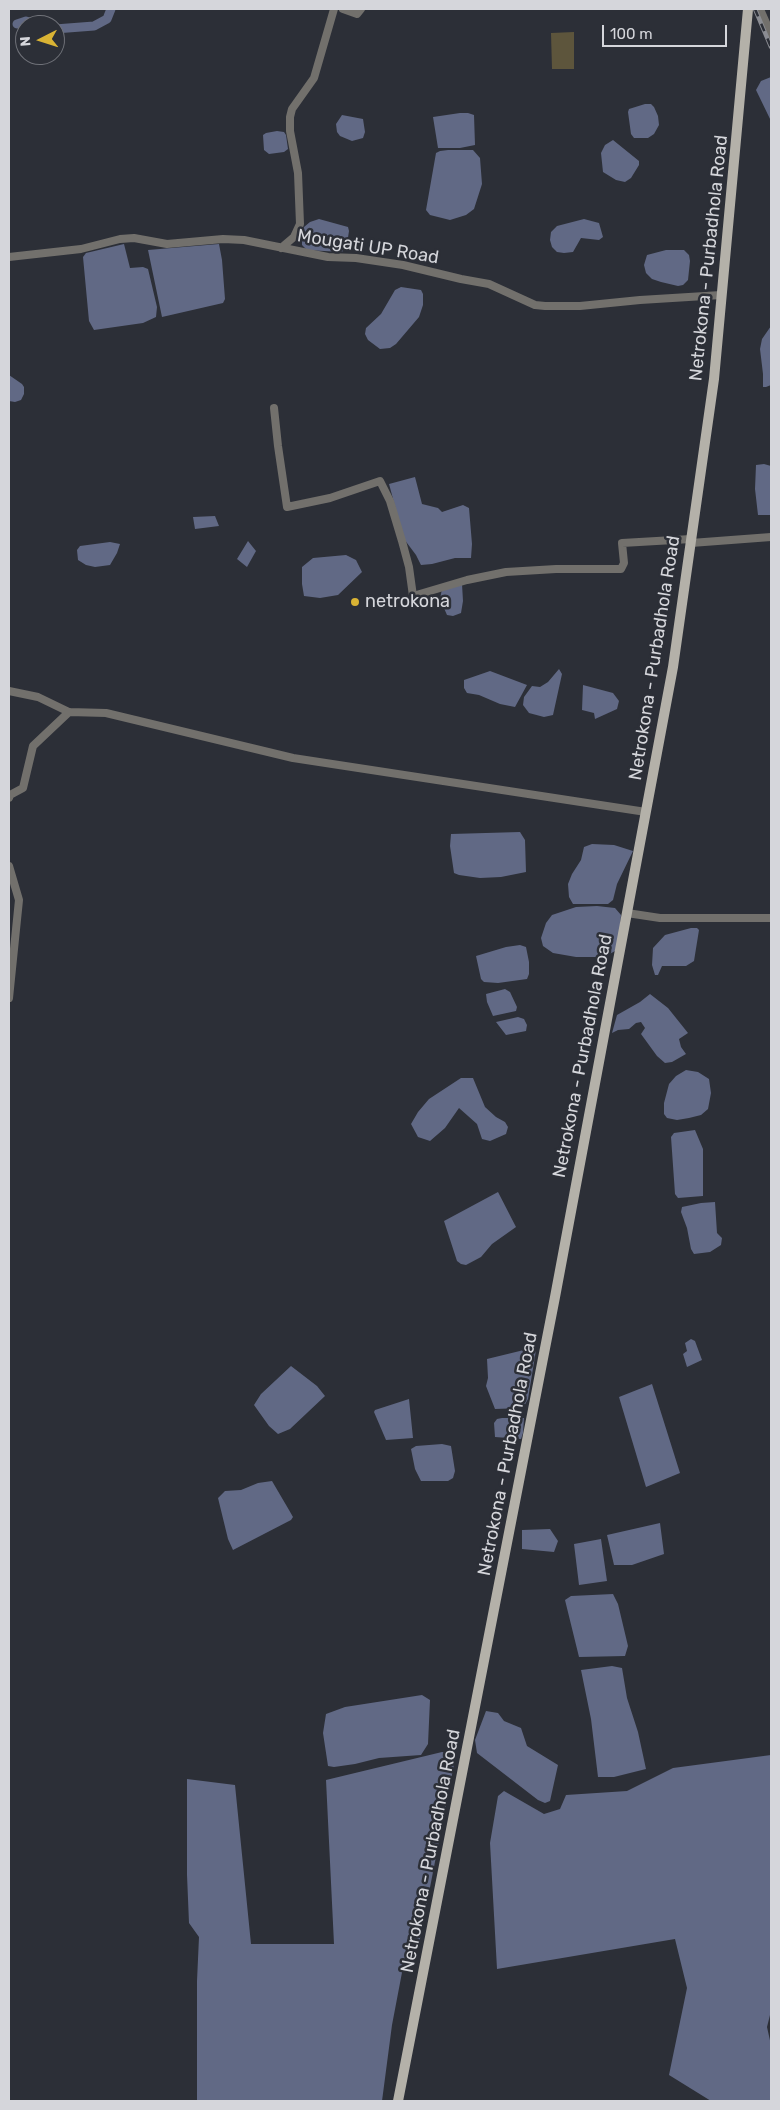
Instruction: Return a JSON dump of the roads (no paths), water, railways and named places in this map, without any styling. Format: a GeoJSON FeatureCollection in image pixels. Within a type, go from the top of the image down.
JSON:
{"type":"FeatureCollection","features":[{"type":"Feature","properties":{"kind":"main road","name":"Netrokona - Purbadhola Road"},"geometry":{"type":"LineString","coordinates":[[398,2101],[456,1808],[673,667],[714,379],[742,90],[747,10]]}},
{"type":"Feature","properties":{"kind":"street"},"geometry":{"type":"LineString","coordinates":[[281,248],[294,237],[300,224],[298,173],[290,131],[290,117],[292,109],[306,91],[318,67],[334,9]]}},
{"type":"Feature","properties":{"kind":"street"},"geometry":{"type":"LineString","coordinates":[[343,9],[357,14],[361,9]]}},
{"type":"Feature","properties":{"kind":"street"},"geometry":{"type":"LineString","coordinates":[[760,9],[771,34]]}},
{"type":"Feature","properties":{"kind":"street","name":"Mougati UP Road"},"geometry":{"type":"LineString","coordinates":[[9,257],[81,249],[120,238],[134,238],[167,244],[223,239],[244,240],[328,257],[356,258],[403,265],[489,284],[534,304],[545,306],[580,306],[721,295]]}},
{"type":"Feature","properties":{"kind":"street"},"geometry":{"type":"LineString","coordinates":[[274,408],[287,507],[330,498],[380,481],[390,502],[402,542],[409,567],[413,596],[467,580],[506,572],[556,569],[621,569],[624,563],[622,543],[771,537]]}},
{"type":"Feature","properties":{"kind":"street"},"geometry":{"type":"LineString","coordinates":[[9,691],[38,697],[69,712],[106,713],[293,758],[646,812]]}},
{"type":"Feature","properties":{"kind":"street"},"geometry":{"type":"LineString","coordinates":[[9,798],[10,795],[23,788],[33,746],[69,712]]}},
{"type":"Feature","properties":{"kind":"street"},"geometry":{"type":"LineString","coordinates":[[9,866],[19,900],[9,998]]}},
{"type":"Feature","properties":{"kind":"street"},"geometry":{"type":"LineString","coordinates":[[627,913],[660,918],[771,918]]}},
{"type":"Feature","properties":{"kind":"water"},"geometry":{"type":"Polygon","coordinates":[[[771,77],[771,121],[756,90],[761,81],[771,77]]]}},
{"type":"Feature","properties":{"kind":"water"},"geometry":{"type":"Polygon","coordinates":[[[651,104],[654,107],[659,125],[654,134],[648,138],[634,138],[631,134],[628,112],[629,109],[651,104]]]}},
{"type":"Feature","properties":{"kind":"water"},"geometry":{"type":"Polygon","coordinates":[[[460,113],[474,115],[475,145],[460,148],[438,148],[433,117],[460,113]]]}},
{"type":"Feature","properties":{"kind":"water"},"geometry":{"type":"Polygon","coordinates":[[[342,115],[363,119],[365,132],[363,138],[352,141],[340,136],[337,132],[336,124],[342,115]]]}},
{"type":"Feature","properties":{"kind":"water"},"geometry":{"type":"Polygon","coordinates":[[[277,131],[284,132],[286,135],[288,149],[284,152],[269,154],[264,150],[263,135],[277,131]]]}},
{"type":"Feature","properties":{"kind":"water"},"geometry":{"type":"Polygon","coordinates":[[[613,140],[639,161],[639,165],[631,178],[625,182],[616,180],[603,172],[601,153],[605,145],[613,140]]]}},
{"type":"Feature","properties":{"kind":"water"},"geometry":{"type":"Polygon","coordinates":[[[448,150],[473,150],[480,158],[482,184],[474,209],[466,215],[450,220],[430,215],[426,210],[436,153],[448,150]]]}},
{"type":"Feature","properties":{"kind":"water"},"geometry":{"type":"Polygon","coordinates":[[[319,219],[348,227],[347,244],[342,252],[307,250],[302,245],[304,227],[310,222],[319,219]]]}},
{"type":"Feature","properties":{"kind":"water"},"geometry":{"type":"Polygon","coordinates":[[[584,219],[599,223],[603,237],[599,240],[581,238],[573,252],[557,252],[552,247],[550,240],[551,232],[557,226],[584,219]]]}},
{"type":"Feature","properties":{"kind":"water"},"geometry":{"type":"Polygon","coordinates":[[[124,244],[130,268],[143,267],[148,269],[157,307],[156,317],[143,323],[94,330],[89,321],[83,257],[86,253],[124,244]]]}},
{"type":"Feature","properties":{"kind":"water"},"geometry":{"type":"Polygon","coordinates":[[[219,244],[225,299],[223,303],[162,317],[148,250],[219,244]]]}},
{"type":"Feature","properties":{"kind":"water"},"geometry":{"type":"Polygon","coordinates":[[[666,250],[684,250],[689,255],[688,280],[683,285],[678,286],[661,282],[652,279],[646,273],[644,265],[647,255],[666,250]]]}},
{"type":"Feature","properties":{"kind":"water"},"geometry":{"type":"Polygon","coordinates":[[[401,287],[421,290],[423,305],[419,317],[396,344],[390,348],[380,349],[368,340],[365,334],[366,328],[381,314],[395,290],[401,287]]]}},
{"type":"Feature","properties":{"kind":"water"},"geometry":{"type":"Polygon","coordinates":[[[771,326],[771,385],[763,387],[760,349],[762,339],[771,326]]]}},
{"type":"Feature","properties":{"kind":"water"},"geometry":{"type":"Polygon","coordinates":[[[9,375],[24,387],[24,394],[21,400],[9,401],[9,375]]]}},
{"type":"Feature","properties":{"kind":"water"},"geometry":{"type":"Polygon","coordinates":[[[764,464],[771,466],[771,515],[758,515],[755,489],[756,465],[764,464]]]}},
{"type":"Feature","properties":{"kind":"water"},"geometry":{"type":"Polygon","coordinates":[[[415,477],[422,504],[438,508],[442,512],[463,505],[469,508],[472,544],[471,558],[455,558],[421,565],[404,539],[389,484],[415,477]]]}},
{"type":"Feature","properties":{"kind":"water"},"geometry":{"type":"Polygon","coordinates":[[[215,516],[219,526],[195,529],[193,517],[215,516]]]}},
{"type":"Feature","properties":{"kind":"water"},"geometry":{"type":"Polygon","coordinates":[[[248,541],[256,551],[247,567],[237,559],[248,541]]]}},
{"type":"Feature","properties":{"kind":"water"},"geometry":{"type":"Polygon","coordinates":[[[110,542],[120,544],[110,565],[95,567],[86,565],[78,560],[77,550],[80,546],[110,542]]]}},
{"type":"Feature","properties":{"kind":"water"},"geometry":{"type":"Polygon","coordinates":[[[346,555],[356,560],[362,572],[338,595],[320,598],[304,596],[302,567],[313,558],[346,555]]]}},
{"type":"Feature","properties":{"kind":"water"},"geometry":{"type":"Polygon","coordinates":[[[462,584],[463,601],[461,613],[453,616],[447,615],[440,599],[442,589],[462,584]]]}},
{"type":"Feature","properties":{"kind":"water"},"geometry":{"type":"Polygon","coordinates":[[[559,669],[562,674],[553,715],[544,717],[529,713],[523,705],[524,697],[532,686],[540,687],[548,682],[559,669]]]}},
{"type":"Feature","properties":{"kind":"water"},"geometry":{"type":"Polygon","coordinates":[[[490,671],[527,685],[515,707],[467,693],[464,688],[464,680],[490,671]]]}},
{"type":"Feature","properties":{"kind":"water"},"geometry":{"type":"Polygon","coordinates":[[[583,685],[613,693],[619,701],[617,709],[595,719],[594,713],[582,710],[583,685]]]}},
{"type":"Feature","properties":{"kind":"water"},"geometry":{"type":"Polygon","coordinates":[[[520,832],[525,840],[526,872],[501,877],[480,878],[454,873],[450,846],[451,834],[520,832]]]}},
{"type":"Feature","properties":{"kind":"water"},"geometry":{"type":"Polygon","coordinates":[[[592,844],[614,845],[633,851],[617,884],[613,900],[608,904],[573,904],[569,897],[568,884],[581,860],[584,847],[592,844]]]}},
{"type":"Feature","properties":{"kind":"water"},"geometry":{"type":"Polygon","coordinates":[[[597,906],[615,908],[621,915],[619,941],[615,951],[599,957],[576,957],[553,953],[543,946],[541,938],[546,923],[552,915],[576,907],[597,906]]]}},
{"type":"Feature","properties":{"kind":"water"},"geometry":{"type":"Polygon","coordinates":[[[691,928],[699,930],[694,961],[686,966],[662,966],[658,975],[655,975],[652,965],[653,948],[665,935],[691,928]]]}},
{"type":"Feature","properties":{"kind":"water"},"geometry":{"type":"Polygon","coordinates":[[[520,945],[526,947],[529,962],[527,979],[498,983],[484,982],[481,979],[476,956],[520,945]]]}},
{"type":"Feature","properties":{"kind":"water"},"geometry":{"type":"Polygon","coordinates":[[[505,989],[510,992],[517,1007],[516,1011],[493,1016],[486,994],[505,989]]]}},
{"type":"Feature","properties":{"kind":"water"},"geometry":{"type":"Polygon","coordinates":[[[650,994],[668,1008],[688,1033],[679,1039],[681,1047],[686,1054],[672,1062],[665,1063],[657,1056],[641,1034],[645,1028],[641,1022],[636,1023],[629,1029],[618,1030],[612,1033],[617,1015],[650,994]]]}},
{"type":"Feature","properties":{"kind":"water"},"geometry":{"type":"Polygon","coordinates":[[[518,1017],[524,1019],[527,1025],[526,1031],[506,1035],[496,1022],[518,1017]]]}},
{"type":"Feature","properties":{"kind":"water"},"geometry":{"type":"Polygon","coordinates":[[[686,1070],[698,1072],[709,1079],[711,1093],[708,1109],[701,1115],[689,1118],[677,1120],[667,1118],[664,1114],[664,1103],[669,1084],[676,1076],[686,1070]]]}},
{"type":"Feature","properties":{"kind":"water"},"geometry":{"type":"Polygon","coordinates":[[[461,1078],[473,1078],[485,1107],[505,1122],[508,1127],[506,1134],[490,1141],[482,1139],[477,1124],[459,1108],[445,1128],[430,1141],[418,1137],[411,1124],[418,1112],[429,1099],[461,1078]]]}},
{"type":"Feature","properties":{"kind":"water"},"geometry":{"type":"Polygon","coordinates":[[[695,1130],[703,1149],[703,1196],[678,1198],[675,1194],[671,1137],[674,1133],[695,1130]]]}},
{"type":"Feature","properties":{"kind":"water"},"geometry":{"type":"Polygon","coordinates":[[[498,1192],[516,1227],[492,1244],[481,1257],[466,1265],[461,1264],[457,1261],[444,1221],[498,1192]]]}},
{"type":"Feature","properties":{"kind":"water"},"geometry":{"type":"Polygon","coordinates":[[[715,1202],[717,1233],[722,1238],[721,1245],[710,1252],[694,1254],[681,1212],[682,1207],[715,1202]]]}},
{"type":"Feature","properties":{"kind":"water"},"geometry":{"type":"Polygon","coordinates":[[[691,1339],[695,1341],[702,1360],[687,1367],[683,1354],[687,1351],[685,1343],[691,1339]]]}},
{"type":"Feature","properties":{"kind":"water"},"geometry":{"type":"Polygon","coordinates":[[[528,1349],[536,1350],[528,1399],[523,1408],[495,1409],[486,1386],[488,1378],[487,1359],[528,1349]]]}},
{"type":"Feature","properties":{"kind":"water"},"geometry":{"type":"Polygon","coordinates":[[[291,1366],[317,1386],[325,1396],[290,1429],[278,1434],[269,1426],[254,1405],[261,1394],[291,1366]]]}},
{"type":"Feature","properties":{"kind":"water"},"geometry":{"type":"Polygon","coordinates":[[[652,1384],[680,1473],[646,1487],[619,1397],[652,1384]]]}},
{"type":"Feature","properties":{"kind":"water"},"geometry":{"type":"Polygon","coordinates":[[[409,1399],[413,1438],[386,1440],[374,1412],[375,1410],[409,1399]]]}},
{"type":"Feature","properties":{"kind":"water"},"geometry":{"type":"Polygon","coordinates":[[[524,1418],[521,1439],[495,1437],[494,1423],[497,1419],[524,1418]]]}},
{"type":"Feature","properties":{"kind":"water"},"geometry":{"type":"Polygon","coordinates":[[[442,1444],[451,1446],[455,1471],[453,1478],[448,1481],[421,1481],[415,1469],[411,1449],[416,1446],[442,1444]]]}},
{"type":"Feature","properties":{"kind":"water"},"geometry":{"type":"Polygon","coordinates":[[[272,1481],[293,1517],[291,1520],[233,1550],[228,1539],[218,1498],[225,1491],[241,1490],[258,1483],[272,1481]]]}},
{"type":"Feature","properties":{"kind":"water"},"geometry":{"type":"Polygon","coordinates":[[[660,1523],[664,1554],[632,1565],[614,1565],[607,1535],[660,1523]]]}},
{"type":"Feature","properties":{"kind":"water"},"geometry":{"type":"Polygon","coordinates":[[[550,1529],[558,1541],[554,1552],[522,1549],[522,1530],[550,1529]]]}},
{"type":"Feature","properties":{"kind":"water"},"geometry":{"type":"Polygon","coordinates":[[[601,1539],[607,1581],[579,1585],[574,1544],[601,1539]]]}},
{"type":"Feature","properties":{"kind":"water"},"geometry":{"type":"Polygon","coordinates":[[[613,1594],[618,1604],[628,1646],[625,1656],[579,1657],[565,1600],[571,1596],[613,1594]]]}},
{"type":"Feature","properties":{"kind":"water"},"geometry":{"type":"Polygon","coordinates":[[[612,1666],[622,1668],[627,1698],[638,1732],[646,1769],[614,1777],[598,1777],[591,1719],[581,1670],[612,1666]]]}},
{"type":"Feature","properties":{"kind":"water"},"geometry":{"type":"Polygon","coordinates":[[[422,1695],[430,1700],[428,1744],[421,1755],[379,1758],[355,1764],[328,1766],[323,1733],[326,1714],[345,1707],[422,1695]]]}},
{"type":"Feature","properties":{"kind":"water"},"geometry":{"type":"Polygon","coordinates":[[[486,1711],[498,1713],[504,1721],[521,1728],[527,1746],[558,1765],[550,1801],[545,1803],[538,1800],[477,1753],[475,1740],[486,1711]]]}},
{"type":"Feature","properties":{"kind":"water"},"geometry":{"type":"Polygon","coordinates":[[[442,1752],[456,1754],[418,1949],[404,1962],[392,2025],[382,2101],[197,2101],[199,1937],[189,1923],[187,1779],[235,1785],[251,1944],[334,1944],[326,1780],[442,1752]]]}},
{"type":"Feature","properties":{"kind":"water"},"geometry":{"type":"Polygon","coordinates":[[[771,1755],[771,2011],[767,2027],[771,2045],[771,2101],[711,2101],[669,2075],[687,1988],[675,1939],[497,1969],[490,1843],[498,1796],[504,1791],[544,1814],[560,1809],[566,1795],[627,1791],[673,1768],[771,1755]]]}},
{"type":"Feature","properties":{"kind":"waterway"},"geometry":{"type":"LineString","coordinates":[[65,28],[94,26],[107,19],[111,9]]}},
{"type":"Feature","properties":{"kind":"railway"},"geometry":{"type":"LineString","coordinates":[[755,9],[771,47]]}},
{"type":"Feature","properties":{"kind":"place","name":"netrokona"},"geometry":{"type":"Point","coordinates":[355,602]}}]}
